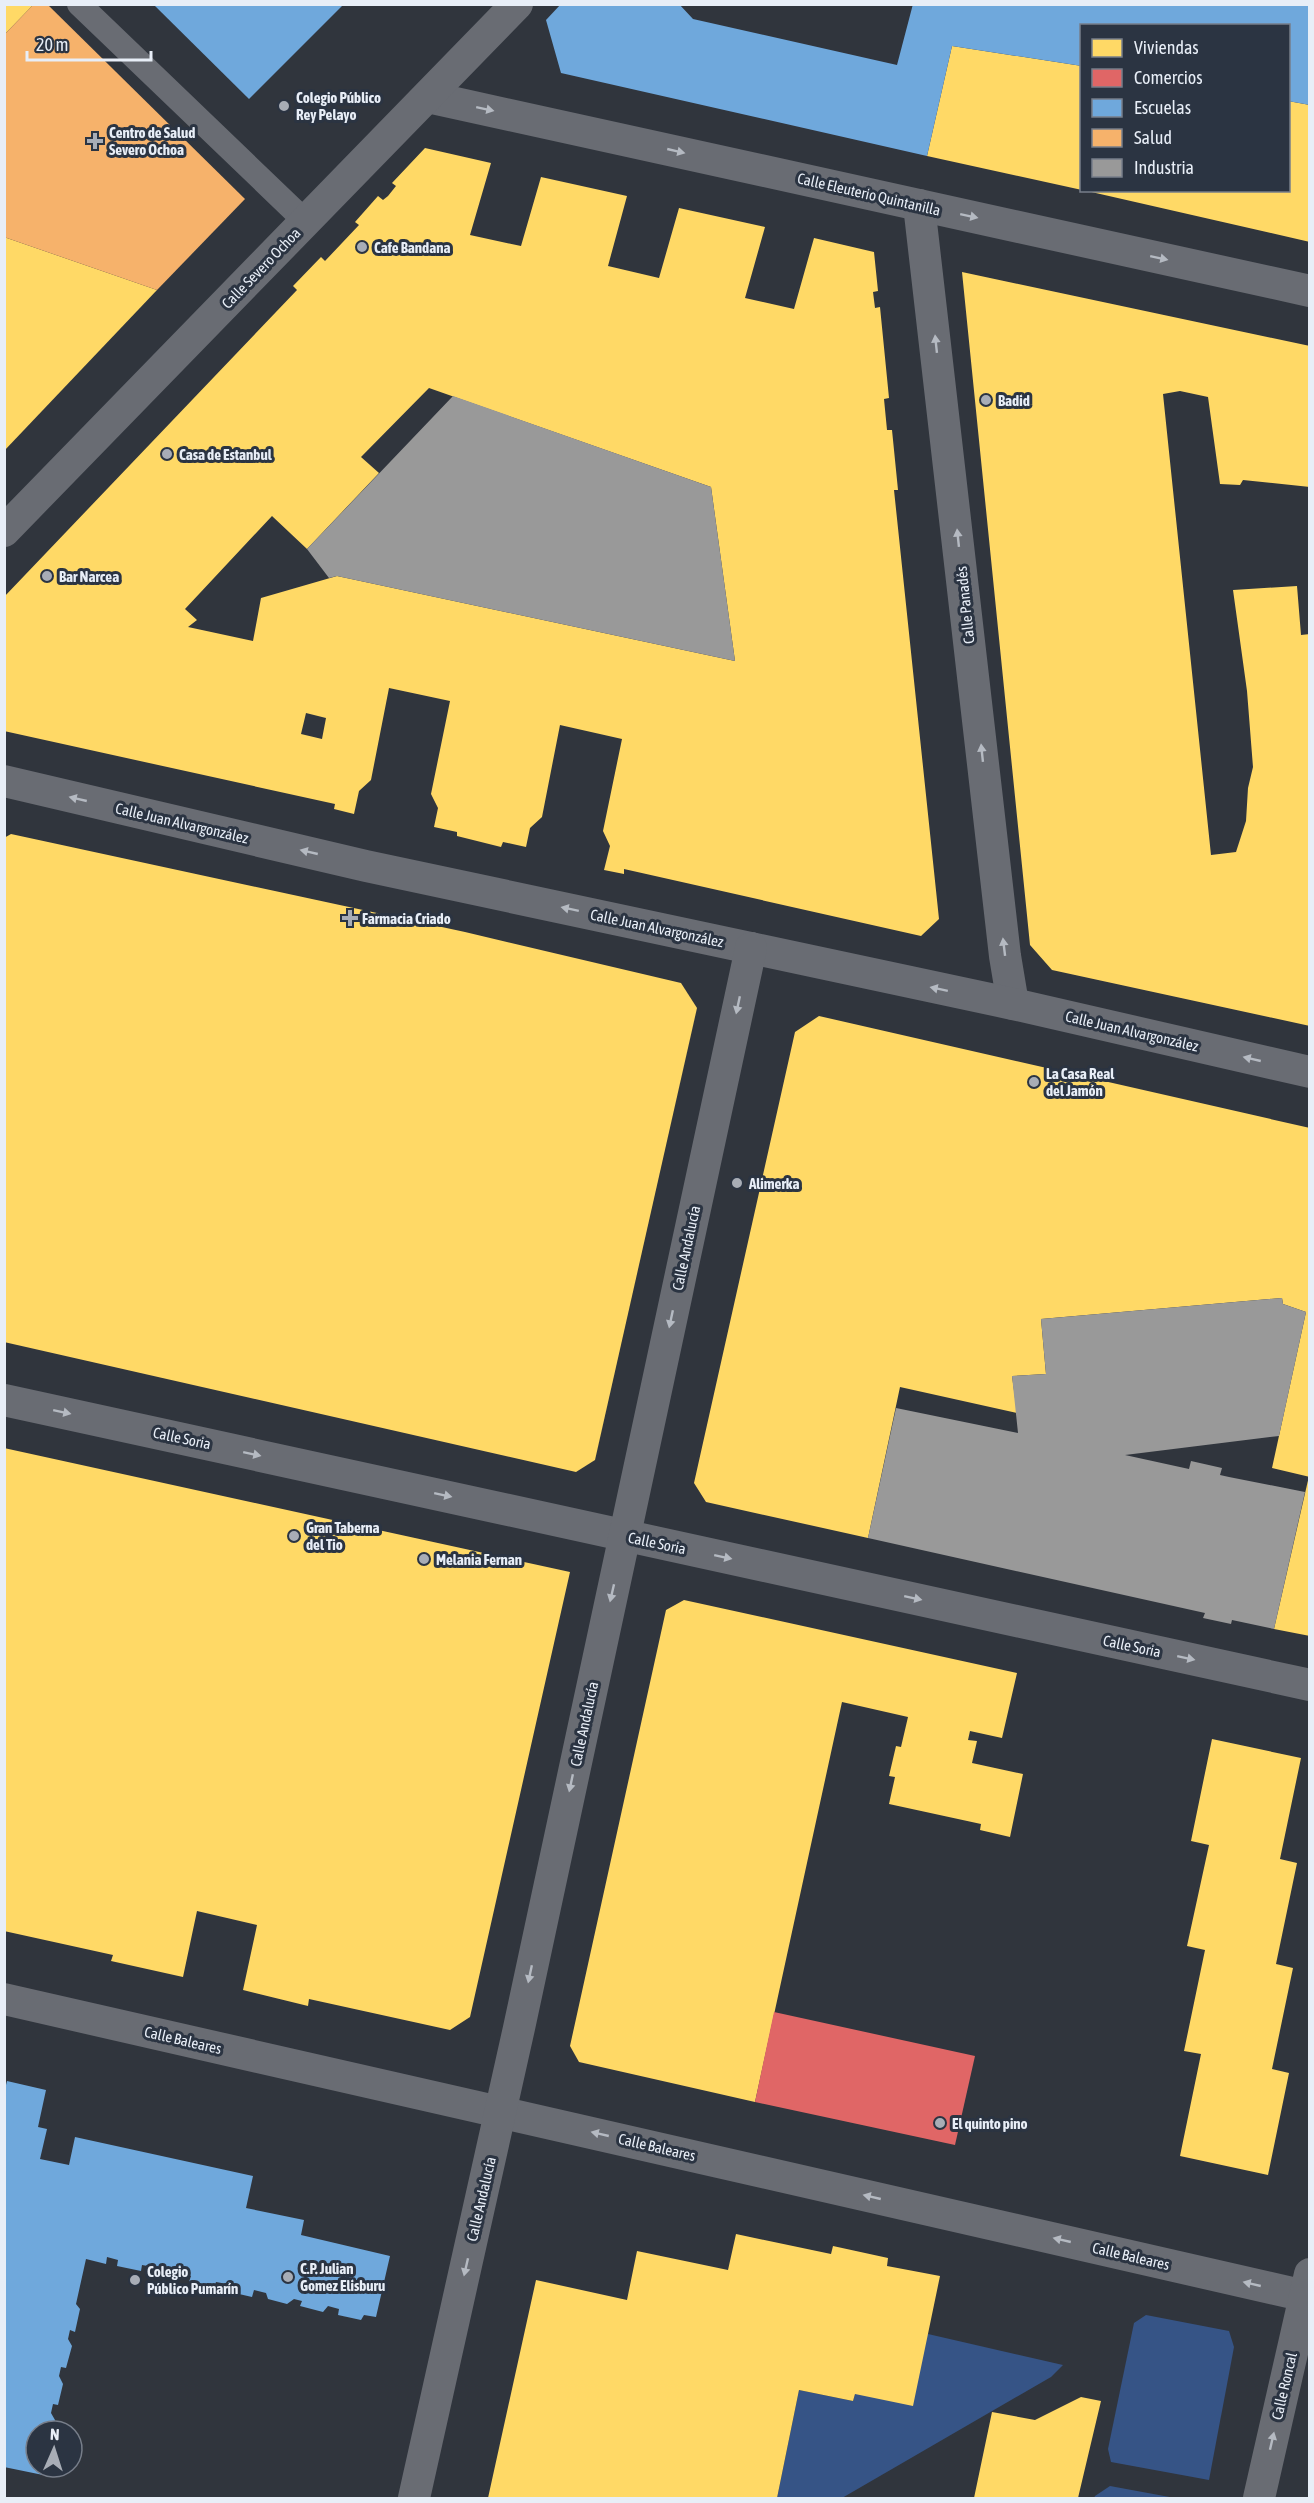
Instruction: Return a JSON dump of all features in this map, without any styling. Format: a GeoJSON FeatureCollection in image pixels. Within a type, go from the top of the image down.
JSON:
{"type":"FeatureCollection","features":[{"type":"Feature","properties":{"kind":"street"},"geometry":{"type":"LineString","coordinates":[[79,4],[306,222]]}},
{"type":"Feature","properties":{"kind":"street","name":"Calle Severo Ochoa"},"geometry":{"type":"LineString","coordinates":[[4,531],[517,4]]}},
{"type":"Feature","properties":{"kind":"street","name":"Calle Eleuterio Quintanilla"},"geometry":{"type":"LineString","coordinates":[[428,97],[1310,291]]}},
{"type":"Feature","properties":{"kind":"street","name":"Calle Panadés"},"geometry":{"type":"LineString","coordinates":[[919,205],[1005,956],[1013,1004]]}},
{"type":"Feature","properties":{"kind":"street","name":"Calle Juan Alvargonzález"},"geometry":{"type":"LineString","coordinates":[[4,781],[366,866],[1013,1004],[1310,1072]]}},
{"type":"Feature","properties":{"kind":"street","name":"Calle Andalucía"},"geometry":{"type":"LineString","coordinates":[[414,2499],[500,2112],[751,948]]}},
{"type":"Feature","properties":{"kind":"street","name":"Calle Soria"},"geometry":{"type":"LineString","coordinates":[[4,1400],[1310,1685]]}},
{"type":"Feature","properties":{"kind":"street","name":"Calle Baleares"},"geometry":{"type":"LineString","coordinates":[[4,1999],[500,2112],[1308,2289]]}},
{"type":"Feature","properties":{"kind":"street","name":"Calle Roncal"},"geometry":{"type":"LineString","coordinates":[[1259,2499],[1308,2289]]}},
{"type":"Feature","properties":{"kind":"shaded area"},"geometry":{"type":"Polygon","coordinates":[[[1146,2315],[1229,2331],[1234,2347],[1209,2480],[1111,2462],[1108,2449],[1134,2323],[1146,2315]]]}},
{"type":"Feature","properties":{"kind":"shaded area"},"geometry":{"type":"Polygon","coordinates":[[[928,2334],[1063,2365],[1051,2377],[842,2498],[777,2498],[799,2390],[853,2401],[855,2394],[928,2334]]]}},
{"type":"Feature","properties":{"kind":"shaded area"},"geometry":{"type":"Polygon","coordinates":[[[1110,2486],[1175,2498],[1094,2498],[1110,2486]]]}},
{"type":"Feature","properties":{"kind":"building: Viviendas"},"geometry":{"type":"Polygon","coordinates":[[[4,4],[34,4],[4,35],[4,4]]]}},
{"type":"Feature","properties":{"kind":"building: Viviendas"},"geometry":{"type":"Polygon","coordinates":[[[952,46],[1080,66],[1080,190],[927,156],[952,46]]]}},
{"type":"Feature","properties":{"kind":"building: Viviendas"},"geometry":{"type":"Polygon","coordinates":[[[1290,101],[1310,105],[1310,242],[1091,192],[1290,192],[1290,101]]]}},
{"type":"Feature","properties":{"kind":"building: Viviendas"},"geometry":{"type":"Polygon","coordinates":[[[425,148],[491,163],[470,235],[521,246],[541,177],[627,196],[608,266],[659,278],[679,208],[765,227],[745,298],[794,309],[814,238],[874,252],[878,291],[873,292],[875,308],[880,307],[889,398],[884,399],[887,430],[892,430],[898,490],[894,490],[939,919],[921,936],[624,869],[624,874],[604,870],[610,846],[603,831],[622,739],[560,725],[542,817],[530,828],[526,847],[503,842],[501,847],[457,836],[457,832],[434,827],[438,808],[431,794],[450,701],[389,688],[371,780],[359,791],[354,814],[334,809],[335,804],[4,731],[4,597],[297,290],[293,286],[321,257],[325,261],[359,225],[355,222],[378,196],[383,200],[388,196],[396,186],[392,183],[425,148]],[[429,388],[361,457],[379,473],[307,549],[272,516],[185,609],[197,620],[188,627],[253,641],[261,598],[337,576],[735,661],[711,487],[429,388]],[[306,713],[301,734],[322,739],[326,718],[306,713]]]}},
{"type":"Feature","properties":{"kind":"building: Viviendas"},"geometry":{"type":"Polygon","coordinates":[[[4,237],[157,290],[4,451],[4,237]]]}},
{"type":"Feature","properties":{"kind":"building: Viviendas"},"geometry":{"type":"Polygon","coordinates":[[[962,272],[1310,346],[1310,487],[1243,480],[1240,485],[1220,484],[1208,397],[1180,391],[1163,394],[1211,855],[1236,852],[1246,821],[1248,788],[1253,767],[1247,691],[1233,590],[1297,586],[1301,635],[1310,634],[1310,1026],[1052,970],[1030,945],[962,272]]]}},
{"type":"Feature","properties":{"kind":"building: Viviendas"},"geometry":{"type":"Polygon","coordinates":[[[11,834],[465,932],[681,983],[697,1008],[595,1460],[576,1472],[4,1342],[4,838],[11,834]]]}},
{"type":"Feature","properties":{"kind":"building: Viviendas"},"geometry":{"type":"Polygon","coordinates":[[[819,1016],[1310,1128],[1310,1477],[1272,1468],[1306,1312],[1283,1304],[1282,1298],[1041,1319],[1046,1374],[1012,1376],[1017,1413],[900,1387],[868,1538],[706,1502],[694,1483],[795,1032],[819,1016]]]}},
{"type":"Feature","properties":{"kind":"building: Viviendas"},"geometry":{"type":"Polygon","coordinates":[[[4,1448],[570,1572],[470,2017],[450,2030],[309,1999],[308,2006],[243,1990],[257,1925],[197,1911],[183,1977],[111,1961],[113,1955],[4,1931],[4,1448]]]}},
{"type":"Feature","properties":{"kind":"building: Viviendas"},"geometry":{"type":"Polygon","coordinates":[[[1310,1477],[1310,1636],[1274,1629],[1310,1477]]]}},
{"type":"Feature","properties":{"kind":"building: Viviendas"},"geometry":{"type":"Polygon","coordinates":[[[684,1600],[1017,1673],[1002,1738],[970,1731],[968,1740],[977,1741],[972,1763],[1023,1774],[1010,1837],[980,1830],[981,1824],[889,1804],[895,1777],[889,1776],[896,1746],[901,1747],[908,1717],[842,1702],[755,2102],[579,2062],[570,2046],[666,1610],[684,1600]]]}},
{"type":"Feature","properties":{"kind":"building: Viviendas"},"geometry":{"type":"Polygon","coordinates":[[[1212,1739],[1301,1758],[1280,1859],[1297,1863],[1276,1964],[1293,1968],[1272,2069],[1289,2073],[1268,2175],[1180,2156],[1201,2054],[1184,2051],[1205,1950],[1187,1946],[1209,1845],[1191,1841],[1212,1739]]]}},
{"type":"Feature","properties":{"kind":"building: Viviendas"},"geometry":{"type":"Polygon","coordinates":[[[736,2234],[831,2254],[833,2246],[888,2258],[887,2266],[940,2276],[913,2406],[855,2394],[853,2401],[799,2390],[777,2498],[488,2498],[536,2280],[627,2300],[637,2251],[728,2270],[736,2234]]]}},
{"type":"Feature","properties":{"kind":"building: Viviendas"},"geometry":{"type":"Polygon","coordinates":[[[1081,2397],[1101,2401],[1078,2498],[974,2498],[992,2412],[1035,2420],[1081,2397]]]}},
{"type":"Feature","properties":{"kind":"building: Comercios"},"geometry":{"type":"Polygon","coordinates":[[[774,2012],[975,2056],[955,2145],[755,2102],[774,2012]]]}},
{"type":"Feature","properties":{"kind":"building: Escuelas"},"geometry":{"type":"Polygon","coordinates":[[[153,4],[344,4],[249,99],[153,4]]]}},
{"type":"Feature","properties":{"kind":"building: Escuelas"},"geometry":{"type":"Polygon","coordinates":[[[561,4],[679,4],[693,19],[897,65],[913,4],[1310,4],[1310,105],[1290,101],[1290,24],[1080,24],[1080,66],[952,46],[927,156],[561,73],[546,20],[561,4]]]}},
{"type":"Feature","properties":{"kind":"building: Escuelas","name":"C.P. Julian Gomez Elisburu"},"geometry":{"type":"Polygon","coordinates":[[[7,2081],[46,2090],[38,2127],[47,2129],[40,2159],[69,2165],[75,2137],[253,2176],[246,2208],[304,2220],[301,2235],[390,2256],[376,2317],[364,2315],[361,2320],[338,2315],[339,2309],[328,2306],[323,2312],[300,2306],[302,2301],[294,2299],[287,2304],[268,2299],[266,2293],[254,2290],[252,2297],[226,2291],[227,2284],[216,2282],[214,2288],[189,2282],[191,2276],[178,2273],[177,2279],[158,2275],[159,2268],[142,2265],[141,2271],[117,2266],[118,2260],[107,2257],[106,2264],[86,2259],[76,2304],[80,2309],[75,2332],[70,2330],[68,2339],[72,2346],[66,2368],[61,2367],[59,2376],[63,2384],[58,2405],[53,2404],[51,2413],[54,2419],[24,2419],[24,2471],[4,2467],[4,2093],[7,2081]]]}},
{"type":"Feature","properties":{"kind":"building: Salud","name":"Centro de Salud Severo Ochoa"},"geometry":{"type":"Polygon","coordinates":[[[34,4],[47,4],[245,199],[157,290],[4,237],[4,35],[34,4]]]}},
{"type":"Feature","properties":{"kind":"building: Industria"},"geometry":{"type":"Polygon","coordinates":[[[453,396],[711,487],[735,661],[337,576],[329,578],[307,549],[453,396]]]}},
{"type":"Feature","properties":{"kind":"building: Industria"},"geometry":{"type":"Polygon","coordinates":[[[1282,1298],[1283,1304],[1306,1312],[1279,1436],[1125,1455],[1189,1469],[1191,1461],[1222,1468],[1220,1475],[1305,1492],[1274,1629],[1232,1620],[1231,1624],[1203,1618],[1205,1613],[868,1538],[896,1408],[1018,1433],[1012,1376],[1046,1374],[1041,1319],[1282,1298]]]}},
{"type":"Feature","properties":{"kind":"place","name":"Colegio Público Rey Pelayo"},"geometry":{"type":"Point","coordinates":[284,106]}},
{"type":"Feature","properties":{"kind":"place","name":"Centro de Salud Severo Ochoa"},"geometry":{"type":"Point","coordinates":[95,141]}},
{"type":"Feature","properties":{"kind":"place","name":"Cafe Bandana"},"geometry":{"type":"Point","coordinates":[362,247]}},
{"type":"Feature","properties":{"kind":"place","name":"Badid"},"geometry":{"type":"Point","coordinates":[986,400]}},
{"type":"Feature","properties":{"kind":"place","name":"Casa de Estanbul"},"geometry":{"type":"Point","coordinates":[167,454]}},
{"type":"Feature","properties":{"kind":"place","name":"Bar Narcea"},"geometry":{"type":"Point","coordinates":[47,576]}},
{"type":"Feature","properties":{"kind":"place","name":"Farmacia Criado"},"geometry":{"type":"Point","coordinates":[350,918]}},
{"type":"Feature","properties":{"kind":"place","name":"La Casa Real del Jamón"},"geometry":{"type":"Point","coordinates":[1034,1082]}},
{"type":"Feature","properties":{"kind":"place","name":"Alimerka"},"geometry":{"type":"Point","coordinates":[737,1183]}},
{"type":"Feature","properties":{"kind":"place","name":"Gran Taberna del Tio"},"geometry":{"type":"Point","coordinates":[294,1536]}},
{"type":"Feature","properties":{"kind":"place","name":"Melania Fernan"},"geometry":{"type":"Point","coordinates":[424,1559]}},
{"type":"Feature","properties":{"kind":"place","name":"El quinto pino"},"geometry":{"type":"Point","coordinates":[940,2123]}},
{"type":"Feature","properties":{"kind":"place","name":"C.P. Julian Gomez Elisburu"},"geometry":{"type":"Point","coordinates":[288,2277]}},
{"type":"Feature","properties":{"kind":"place","name":"Colegio Público Pumarín"},"geometry":{"type":"Point","coordinates":[135,2280]}}]}
